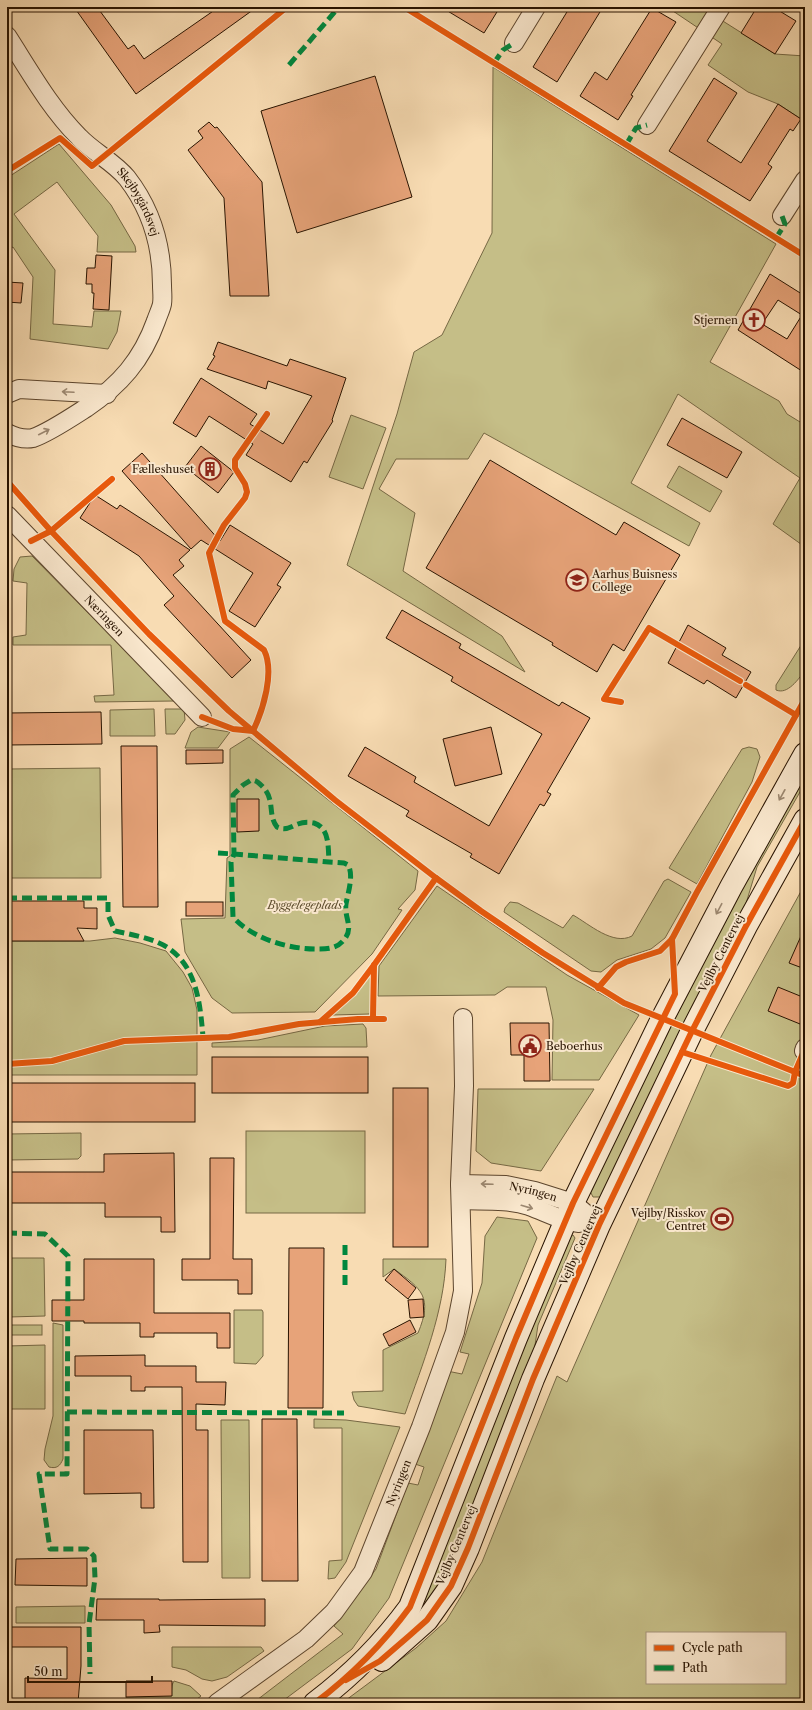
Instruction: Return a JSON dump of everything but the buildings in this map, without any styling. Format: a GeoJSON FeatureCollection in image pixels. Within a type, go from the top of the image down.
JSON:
{"type":"FeatureCollection","features":[{"type":"Feature","properties":{"kind":"street"},"geometry":{"type":"LineString","coordinates":[[514,43],[536,7]]}},
{"type":"Feature","properties":{"kind":"street"},"geometry":{"type":"LineString","coordinates":[[647,125],[721,7]]}},
{"type":"Feature","properties":{"kind":"street","name":"Skejbygårdsvej"},"geometry":{"type":"LineString","coordinates":[[7,36],[48,98],[79,137],[127,178],[144,206],[154,227],[161,259],[162,304],[152,333],[139,356],[118,384],[107,394],[75,415],[33,438],[14,437],[7,433]]}},
{"type":"Feature","properties":{"kind":"street"},"geometry":{"type":"LineString","coordinates":[[782,216],[805,180]]}},
{"type":"Feature","properties":{"kind":"street"},"geometry":{"type":"LineString","coordinates":[[7,394],[19,389],[107,394]]}},
{"type":"Feature","properties":{"kind":"street","name":"Næringen"},"geometry":{"type":"LineString","coordinates":[[7,514],[202,716]]}},
{"type":"Feature","properties":{"kind":"street","name":"Vejlby Centervej"},"geometry":{"type":"LineString","coordinates":[[346,1680],[374,1652],[395,1628],[410,1607],[516,1338],[569,1212],[661,1021],[731,887],[805,754]]}},
{"type":"Feature","properties":{"kind":"street","name":"Vejlby Centervej"},"geometry":{"type":"LineString","coordinates":[[346,1680],[380,1661],[427,1620],[451,1586],[468,1548],[533,1379],[599,1225],[690,1033],[746,926],[805,820]]}},
{"type":"Feature","properties":{"kind":"street","name":"Nyringen"},"geometry":{"type":"LineString","coordinates":[[217,1703],[306,1638],[334,1612],[363,1572],[421,1427],[455,1332],[463,1291],[461,1192],[464,1086],[463,1018]]}},
{"type":"Feature","properties":{"kind":"street","name":"Nyringen"},"geometry":{"type":"LineString","coordinates":[[461,1192],[506,1185],[535,1191],[569,1212],[599,1225]]}},
{"type":"Feature","properties":{"kind":"street"},"geometry":{"type":"LineString","coordinates":[[315,1703],[346,1680]]}},
{"type":"Feature","properties":{"kind":"green space"},"geometry":{"type":"Polygon","coordinates":[[[667,7],[709,7],[707,11],[775,54],[805,56],[805,117],[801,119],[778,104],[748,92],[708,65],[722,44],[667,7]]]}},
{"type":"Feature","properties":{"kind":"green space"},"geometry":{"type":"Polygon","coordinates":[[[493,67],[776,244],[710,362],[779,401],[787,414],[805,425],[805,547],[773,524],[800,478],[678,394],[631,483],[700,523],[689,546],[484,433],[468,459],[396,459],[379,489],[415,513],[403,571],[502,636],[525,672],[347,565],[397,414],[414,352],[442,335],[492,233],[493,67]]]}},
{"type":"Feature","properties":{"kind":"green space"},"geometry":{"type":"Polygon","coordinates":[[[59,144],[111,205],[135,246],[136,252],[97,252],[98,236],[57,182],[14,214],[55,270],[53,324],[92,327],[94,311],[121,311],[117,332],[108,349],[30,339],[33,277],[13,247],[7,250],[7,178],[59,144]]]}},
{"type":"Feature","properties":{"kind":"green space"},"geometry":{"type":"Polygon","coordinates":[[[351,415],[386,428],[363,489],[329,477],[351,415]]]}},
{"type":"Feature","properties":{"kind":"green space"},"geometry":{"type":"Polygon","coordinates":[[[679,466],[722,491],[710,512],[667,487],[679,466]]]}},
{"type":"Feature","properties":{"kind":"green space"},"geometry":{"type":"Polygon","coordinates":[[[32,556],[175,701],[95,702],[94,696],[114,695],[111,645],[13,645],[13,637],[26,635],[27,583],[13,581],[14,569],[20,557],[32,556]]]}},
{"type":"Feature","properties":{"kind":"green space"},"geometry":{"type":"Polygon","coordinates":[[[805,639],[805,671],[789,688],[780,691],[776,690],[776,685],[805,639]]]}},
{"type":"Feature","properties":{"kind":"green space"},"geometry":{"type":"Polygon","coordinates":[[[154,709],[155,736],[110,736],[110,710],[154,709]]]}},
{"type":"Feature","properties":{"kind":"green space"},"geometry":{"type":"Polygon","coordinates":[[[165,709],[184,709],[185,720],[175,734],[166,734],[165,709]]]}},
{"type":"Feature","properties":{"kind":"green space"},"geometry":{"type":"Polygon","coordinates":[[[198,727],[230,732],[218,748],[185,748],[191,732],[198,727]]]}},
{"type":"Feature","properties":{"kind":"green space","name":"Byggelegeplads"},"geometry":{"type":"Polygon","coordinates":[[[249,737],[418,871],[415,890],[398,909],[402,910],[372,954],[315,1012],[232,1013],[212,998],[185,952],[181,919],[225,918],[227,858],[230,856],[230,749],[249,737]]]}},
{"type":"Feature","properties":{"kind":"green space"},"geometry":{"type":"Polygon","coordinates":[[[749,747],[757,749],[760,757],[752,782],[697,884],[669,868],[742,749],[749,747]]]}},
{"type":"Feature","properties":{"kind":"green space"},"geometry":{"type":"Polygon","coordinates":[[[100,768],[101,878],[7,878],[7,769],[100,768]]]}},
{"type":"Feature","properties":{"kind":"green space"},"geometry":{"type":"Polygon","coordinates":[[[801,782],[803,782],[804,785],[757,867],[744,910],[603,1194],[600,1197],[593,1197],[590,1191],[620,1125],[756,860],[801,782]]]}},
{"type":"Feature","properties":{"kind":"green space"},"geometry":{"type":"Polygon","coordinates":[[[668,879],[691,892],[665,938],[651,949],[617,960],[601,972],[591,971],[504,912],[505,908],[510,902],[518,903],[563,928],[573,915],[601,933],[617,938],[625,938],[632,936],[664,881],[668,879]]]}},
{"type":"Feature","properties":{"kind":"green space","name":"Vejlby/Risskov Centret"},"geometry":{"type":"Polygon","coordinates":[[[805,884],[805,1703],[342,1703],[416,1648],[446,1621],[482,1562],[557,1376],[567,1382],[711,1055],[805,884]]]}},
{"type":"Feature","properties":{"kind":"green space"},"geometry":{"type":"Polygon","coordinates":[[[437,886],[567,975],[639,1015],[599,1080],[552,1080],[553,1020],[546,987],[507,987],[495,995],[378,996],[379,966],[437,886]]]}},
{"type":"Feature","properties":{"kind":"green space"},"geometry":{"type":"Polygon","coordinates":[[[115,938],[140,943],[166,951],[183,972],[192,988],[197,1010],[197,1075],[7,1075],[7,941],[90,941],[115,938]]]}},
{"type":"Feature","properties":{"kind":"green space"},"geometry":{"type":"Polygon","coordinates":[[[371,974],[371,1011],[369,1014],[333,1015],[356,995],[371,974]]]}},
{"type":"Feature","properties":{"kind":"green space"},"geometry":{"type":"Polygon","coordinates":[[[363,1024],[366,1028],[367,1047],[212,1047],[212,1043],[258,1040],[325,1026],[363,1024]]]}},
{"type":"Feature","properties":{"kind":"green space"},"geometry":{"type":"Polygon","coordinates":[[[478,1089],[594,1089],[541,1171],[491,1163],[476,1151],[478,1089]]]}},
{"type":"Feature","properties":{"kind":"green space"},"geometry":{"type":"Polygon","coordinates":[[[246,1131],[365,1131],[365,1213],[246,1213],[246,1131]]]}},
{"type":"Feature","properties":{"kind":"green space"},"geometry":{"type":"Polygon","coordinates":[[[81,1133],[81,1156],[78,1159],[7,1160],[7,1134],[81,1133]]]}},
{"type":"Feature","properties":{"kind":"green space"},"geometry":{"type":"Polygon","coordinates":[[[497,1217],[528,1221],[537,1238],[389,1598],[352,1649],[280,1703],[253,1703],[343,1634],[334,1626],[376,1569],[408,1483],[418,1485],[424,1467],[412,1463],[447,1371],[462,1374],[469,1354],[460,1352],[482,1283],[485,1236],[497,1217]]]}},
{"type":"Feature","properties":{"kind":"green space"},"geometry":{"type":"Polygon","coordinates":[[[573,1235],[575,1238],[538,1325],[534,1352],[455,1552],[435,1596],[394,1636],[570,1236],[573,1235]]]}},
{"type":"Feature","properties":{"kind":"green space"},"geometry":{"type":"Polygon","coordinates":[[[8,1258],[44,1258],[45,1316],[9,1317],[8,1258]]]}},
{"type":"Feature","properties":{"kind":"green space"},"geometry":{"type":"Polygon","coordinates":[[[383,1259],[446,1259],[441,1298],[432,1337],[405,1414],[358,1406],[354,1400],[352,1392],[383,1391],[383,1350],[418,1333],[425,1311],[422,1295],[412,1282],[394,1269],[383,1277],[383,1259]]]}},
{"type":"Feature","properties":{"kind":"green space"},"geometry":{"type":"Polygon","coordinates":[[[234,1310],[262,1310],[263,1312],[263,1356],[256,1364],[234,1363],[234,1310]]]}},
{"type":"Feature","properties":{"kind":"green space"},"geometry":{"type":"Polygon","coordinates":[[[53,1323],[63,1325],[63,1459],[59,1465],[54,1468],[49,1467],[44,1460],[45,1449],[53,1416],[53,1323]]]}},
{"type":"Feature","properties":{"kind":"green space"},"geometry":{"type":"Polygon","coordinates":[[[10,1325],[42,1325],[42,1335],[10,1335],[10,1325]]]}},
{"type":"Feature","properties":{"kind":"green space"},"geometry":{"type":"Polygon","coordinates":[[[45,1345],[45,1409],[7,1409],[7,1346],[45,1345]]]}},
{"type":"Feature","properties":{"kind":"green space"},"geometry":{"type":"Polygon","coordinates":[[[314,1419],[346,1420],[400,1427],[346,1562],[335,1578],[328,1579],[329,1561],[342,1560],[342,1428],[314,1428],[314,1419]]]}},
{"type":"Feature","properties":{"kind":"green space"},"geometry":{"type":"Polygon","coordinates":[[[221,1420],[249,1420],[250,1578],[222,1578],[221,1420]]]}},
{"type":"Feature","properties":{"kind":"green space"},"geometry":{"type":"Polygon","coordinates":[[[85,1606],[85,1623],[16,1623],[16,1607],[85,1606]]]}},
{"type":"Feature","properties":{"kind":"green space"},"geometry":{"type":"Polygon","coordinates":[[[172,1647],[261,1647],[264,1651],[227,1677],[212,1681],[202,1679],[186,1670],[172,1667],[172,1647]]]}},
{"type":"Feature","properties":{"kind":"green space"},"geometry":{"type":"Polygon","coordinates":[[[174,1681],[190,1686],[201,1696],[192,1703],[126,1703],[126,1697],[171,1696],[174,1681]]]}},
{"type":"Feature","properties":{"kind":"marked path"},"geometry":{"type":"LineString","coordinates":[[289,65],[339,7]]}},
{"type":"Feature","properties":{"kind":"marked path"},"geometry":{"type":"LineString","coordinates":[[494,63],[503,50],[514,43]]}},
{"type":"Feature","properties":{"kind":"marked path"},"geometry":{"type":"LineString","coordinates":[[626,145],[636,128],[647,125]]}},
{"type":"Feature","properties":{"kind":"marked path"},"geometry":{"type":"LineString","coordinates":[[776,238],[785,224],[782,216]]}},
{"type":"Feature","properties":{"kind":"marked path"},"geometry":{"type":"LineString","coordinates":[[218,853],[234,854],[329,862],[344,863],[348,865],[351,879],[346,904],[349,928],[348,932],[343,941],[334,947],[324,949],[306,949],[283,945],[261,937],[241,925],[233,917],[231,862],[234,854],[233,795],[243,785],[251,780],[257,782],[269,796],[272,817],[277,827],[285,829],[300,823],[308,822],[314,823],[323,829],[327,839],[329,862]]}},
{"type":"Feature","properties":{"kind":"marked path"},"geometry":{"type":"LineString","coordinates":[[7,898],[108,898],[108,915],[115,931],[157,942],[170,949],[188,970],[194,982],[197,995],[203,1037]]}},
{"type":"Feature","properties":{"kind":"marked path"},"geometry":{"type":"LineString","coordinates":[[7,1233],[45,1234],[68,1256],[67,1474],[39,1474],[50,1549],[87,1549],[94,1556],[95,1578],[89,1624],[90,1674]]}},
{"type":"Feature","properties":{"kind":"marked path"},"geometry":{"type":"LineString","coordinates":[[345,1245],[345,1286]]}},
{"type":"Feature","properties":{"kind":"marked path"},"geometry":{"type":"LineString","coordinates":[[67,1412],[344,1413]]}},
{"type":"Feature","properties":{"kind":"cycle path"},"geometry":{"type":"LineString","coordinates":[[7,171],[60,138],[92,166],[287,7]]}},
{"type":"Feature","properties":{"kind":"cycle path"},"geometry":{"type":"LineString","coordinates":[[404,7],[805,256]]}},
{"type":"Feature","properties":{"kind":"cycle path"},"geometry":{"type":"LineString","coordinates":[[202,717],[233,729],[253,731],[264,702],[268,680],[267,659],[264,650],[225,621],[209,553],[224,525],[245,498],[247,492],[245,484],[235,468],[235,460],[267,414]]}},
{"type":"Feature","properties":{"kind":"cycle path"},"geometry":{"type":"LineString","coordinates":[[31,541],[51,531],[112,479]]}},
{"type":"Feature","properties":{"kind":"cycle path"},"geometry":{"type":"LineString","coordinates":[[7,481],[51,531],[149,634],[229,711],[335,800],[436,878],[543,953],[624,1003],[805,1076]]}},
{"type":"Feature","properties":{"kind":"cycle path"},"geometry":{"type":"LineString","coordinates":[[621,702],[604,699],[649,628],[740,681]]}},
{"type":"Feature","properties":{"kind":"cycle path"},"geometry":{"type":"LineString","coordinates":[[746,685],[796,715]]}},
{"type":"Feature","properties":{"kind":"cycle path"},"geometry":{"type":"LineString","coordinates":[[598,988],[616,967],[626,962],[660,951],[672,939],[805,699]]}},
{"type":"Feature","properties":{"kind":"cycle path"},"geometry":{"type":"LineString","coordinates":[[346,1680],[380,1661],[427,1620],[451,1586],[468,1548],[533,1379],[599,1225],[691,1033],[746,926],[805,820]]}},
{"type":"Feature","properties":{"kind":"cycle path"},"geometry":{"type":"LineString","coordinates":[[320,1022],[353,993],[436,878]]}},
{"type":"Feature","properties":{"kind":"cycle path"},"geometry":{"type":"LineString","coordinates":[[315,1703],[342,1681],[378,1646],[410,1607],[516,1338],[573,1203],[675,994],[672,939]]}},
{"type":"Feature","properties":{"kind":"cycle path"},"geometry":{"type":"LineString","coordinates":[[373,1018],[374,965]]}},
{"type":"Feature","properties":{"kind":"cycle path"},"geometry":{"type":"LineString","coordinates":[[7,1064],[52,1061],[124,1041],[229,1037],[299,1024],[358,1019],[384,1019]]}},
{"type":"Feature","properties":{"kind":"cycle path"},"geometry":{"type":"LineString","coordinates":[[682,1052],[788,1086],[793,1083],[795,1072],[804,1051]]}},
{"type":"Feature","properties":{"kind":"place","name":"Stjernen"},"geometry":{"type":"Point","coordinates":[754,320]}},
{"type":"Feature","properties":{"kind":"place","name":"Fælleshuset"},"geometry":{"type":"Point","coordinates":[210,469]}},
{"type":"Feature","properties":{"kind":"place","name":"Aarhus Buisness College"},"geometry":{"type":"Point","coordinates":[577,580]}},
{"type":"Feature","properties":{"kind":"place","name":"Beboerhus"},"geometry":{"type":"Point","coordinates":[530,1046]}},
{"type":"Feature","properties":{"kind":"place","name":"Vejlby/Risskov Centret"},"geometry":{"type":"Point","coordinates":[722,1219]}}]}
